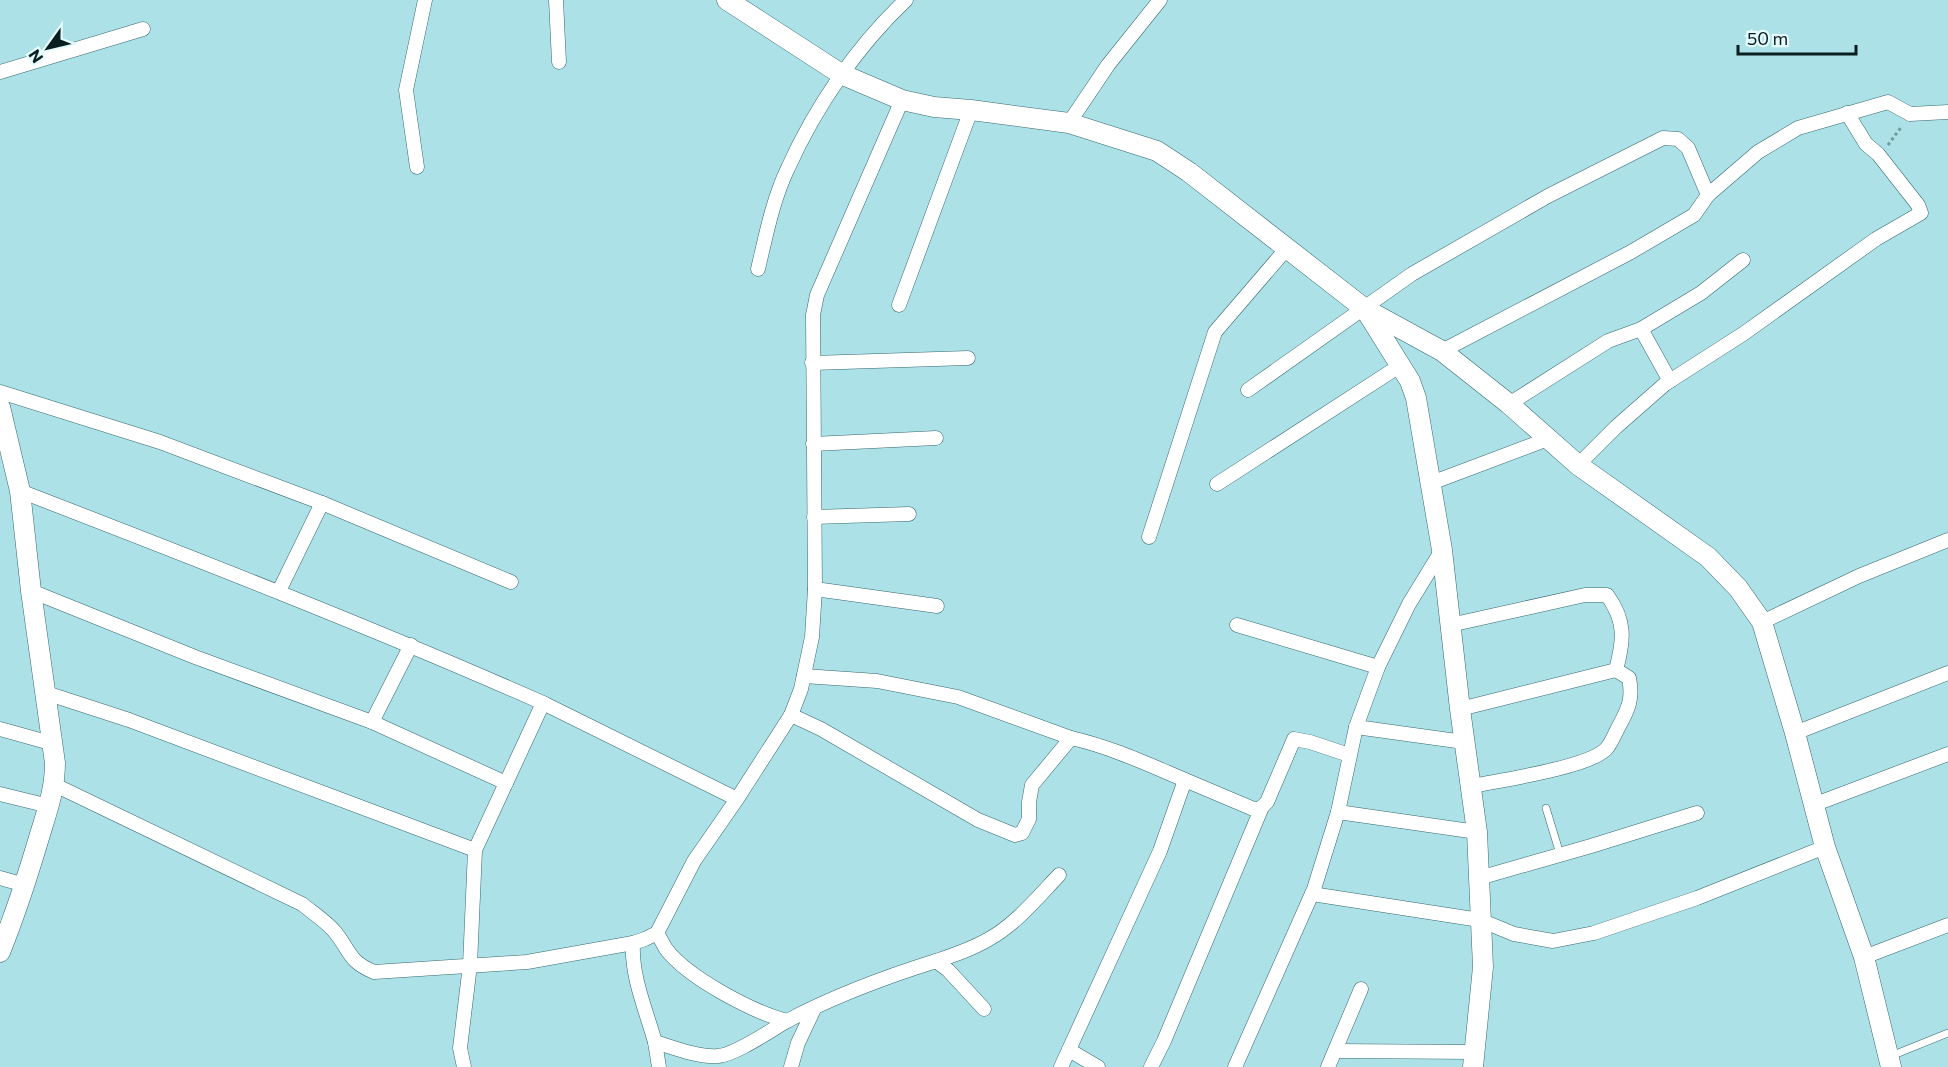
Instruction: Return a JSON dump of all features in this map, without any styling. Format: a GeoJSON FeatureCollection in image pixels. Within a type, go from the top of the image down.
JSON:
{"type":"FeatureCollection","features":[{"type":"Feature","properties":{"kind":"street"},"geometry":{"type":"LineString","coordinates":[[417,167],[406,90],[425,0]]}},
{"type":"Feature","properties":{"kind":"street"},"geometry":{"type":"LineString","coordinates":[[556,0],[558,62]]}},
{"type":"Feature","properties":{"kind":"street"},"geometry":{"type":"LineString","coordinates":[[728,0],[841,74],[902,100],[934,107],[1069,123],[1157,151],[1189,172],[1288,247],[1365,309],[1442,351],[1509,404],[1578,465],[1708,557],[1738,588],[1762,622],[1796,733],[1825,847],[1864,957],[1890,1062]]}},
{"type":"Feature","properties":{"kind":"street"},"geometry":{"type":"LineString","coordinates":[[758,269],[769,222],[787,168],[818,111],[841,74],[882,23],[906,0]]}},
{"type":"Feature","properties":{"kind":"street"},"geometry":{"type":"LineString","coordinates":[[1069,123],[1108,65],[1160,0]]}},
{"type":"Feature","properties":{"kind":"street"},"geometry":{"type":"LineString","coordinates":[[0,72],[142,29]]}},
{"type":"Feature","properties":{"kind":"street"},"geometry":{"type":"LineString","coordinates":[[55,785],[302,904],[335,932],[350,957],[360,966],[374,972],[527,962],[633,942],[657,933],[694,861],[791,715],[804,676],[812,638],[815,589],[813,315],[817,295],[902,100]]}},
{"type":"Feature","properties":{"kind":"street"},"geometry":{"type":"LineString","coordinates":[[1442,351],[1640,247],[1694,215],[1708,195],[1758,152],[1798,128],[1888,102],[1910,114],[1948,112]]}},
{"type":"Feature","properties":{"kind":"street"},"geometry":{"type":"LineString","coordinates":[[899,305],[971,110]]}},
{"type":"Feature","properties":{"kind":"street"},"geometry":{"type":"LineString","coordinates":[[1578,465],[1616,427],[1670,381],[1743,334],[1834,267],[1921,213],[1918,205],[1878,154],[1866,144],[1847,112]]}},
{"type":"Feature","properties":{"kind":"street"},"geometry":{"type":"LineString","coordinates":[[1248,390],[1412,274],[1548,196],[1663,138],[1678,139],[1688,148],[1708,195]]}},
{"type":"Feature","properties":{"kind":"street"},"geometry":{"type":"LineString","coordinates":[[1149,537],[1215,332],[1288,247]]}},
{"type":"Feature","properties":{"kind":"street"},"geometry":{"type":"LineString","coordinates":[[1509,404],[1608,341],[1641,328],[1701,293],[1743,260]]}},
{"type":"Feature","properties":{"kind":"street"},"geometry":{"type":"LineString","coordinates":[[1336,1052],[1474,1059],[1483,967],[1477,832],[1472,786],[1464,742],[1442,550],[1416,398],[1401,365],[1365,309]]}},
{"type":"Feature","properties":{"kind":"street"},"geometry":{"type":"LineString","coordinates":[[1641,328],[1670,381]]}},
{"type":"Feature","properties":{"kind":"street"},"geometry":{"type":"LineString","coordinates":[[812,363],[968,358]]}},
{"type":"Feature","properties":{"kind":"street"},"geometry":{"type":"LineString","coordinates":[[1216,484],[1401,365]]}},
{"type":"Feature","properties":{"kind":"street"},"geometry":{"type":"LineString","coordinates":[[0,392],[160,442],[322,503],[511,582]]}},
{"type":"Feature","properties":{"kind":"street"},"geometry":{"type":"LineString","coordinates":[[0,407],[20,491],[31,591],[54,744],[55,785],[25,885],[0,952]]}},
{"type":"Feature","properties":{"kind":"street"},"geometry":{"type":"LineString","coordinates":[[813,444],[936,438]]}},
{"type":"Feature","properties":{"kind":"street"},"geometry":{"type":"LineString","coordinates":[[1431,483],[1548,439]]}},
{"type":"Feature","properties":{"kind":"street"},"geometry":{"type":"LineString","coordinates":[[20,491],[279,591],[411,645],[543,703],[737,799]]}},
{"type":"Feature","properties":{"kind":"street"},"geometry":{"type":"LineString","coordinates":[[279,591],[322,503]]}},
{"type":"Feature","properties":{"kind":"street"},"geometry":{"type":"LineString","coordinates":[[814,517],[909,514]]}},
{"type":"Feature","properties":{"kind":"street"},"geometry":{"type":"LineString","coordinates":[[1762,622],[1859,576],[1948,540]]}},
{"type":"Feature","properties":{"kind":"street"},"geometry":{"type":"LineString","coordinates":[[1235,1067],[1312,894],[1338,812],[1356,728],[1378,667],[1409,604],[1442,550]]}},
{"type":"Feature","properties":{"kind":"street"},"geometry":{"type":"LineString","coordinates":[[815,589],[937,606]]}},
{"type":"Feature","properties":{"kind":"street"},"geometry":{"type":"LineString","coordinates":[[31,591],[195,657],[372,722],[506,783]]}},
{"type":"Feature","properties":{"kind":"street"},"geometry":{"type":"LineString","coordinates":[[1450,625],[1585,595],[1607,595],[1617,609],[1622,630],[1622,647],[1616,670]]}},
{"type":"Feature","properties":{"kind":"street"},"geometry":{"type":"LineString","coordinates":[[1237,625],[1378,667]]}},
{"type":"Feature","properties":{"kind":"street"},"geometry":{"type":"LineString","coordinates":[[372,722],[411,645]]}},
{"type":"Feature","properties":{"kind":"street"},"geometry":{"type":"LineString","coordinates":[[1460,709],[1616,670],[1629,678],[1632,695],[1625,716],[1605,750],[1582,761],[1558,768],[1472,786]]}},
{"type":"Feature","properties":{"kind":"street"},"geometry":{"type":"LineString","coordinates":[[1796,733],[1948,673]]}},
{"type":"Feature","properties":{"kind":"street"},"geometry":{"type":"LineString","coordinates":[[804,676],[877,681],[948,695],[1126,755],[1256,810],[1262,807]]}},
{"type":"Feature","properties":{"kind":"street"},"geometry":{"type":"LineString","coordinates":[[46,693],[129,720],[475,850]]}},
{"type":"Feature","properties":{"kind":"street"},"geometry":{"type":"LineString","coordinates":[[464,1067],[460,1048],[470,965],[475,850],[543,703]]}},
{"type":"Feature","properties":{"kind":"street"},"geometry":{"type":"LineString","coordinates":[[791,715],[821,729],[978,820],[1015,835],[1022,833],[1029,819],[1032,785],[1071,738]]}},
{"type":"Feature","properties":{"kind":"street"},"geometry":{"type":"LineString","coordinates":[[1356,728],[1464,742]]}},
{"type":"Feature","properties":{"kind":"street"},"geometry":{"type":"LineString","coordinates":[[0,729],[54,744]]}},
{"type":"Feature","properties":{"kind":"street"},"geometry":{"type":"LineString","coordinates":[[1151,1067],[1262,807],[1282,769],[1294,739],[1349,755]]}},
{"type":"Feature","properties":{"kind":"street"},"geometry":{"type":"LineString","coordinates":[[1813,805],[1948,754]]}},
{"type":"Feature","properties":{"kind":"street"},"geometry":{"type":"LineString","coordinates":[[1061,1067],[1160,850],[1185,780]]}},
{"type":"Feature","properties":{"kind":"street"},"geometry":{"type":"LineString","coordinates":[[0,794],[49,806]]}},
{"type":"Feature","properties":{"kind":"street"},"geometry":{"type":"LineString","coordinates":[[1338,812],[1477,832]]}},
{"type":"Feature","properties":{"kind":"street"},"geometry":{"type":"LineString","coordinates":[[1479,878],[1697,813]]}},
{"type":"Feature","properties":{"kind":"street"},"geometry":{"type":"LineString","coordinates":[[1312,894],[1480,920],[1514,934],[1553,941],[1594,933],[1697,898],[1825,847]]}},
{"type":"Feature","properties":{"kind":"street"},"geometry":{"type":"LineString","coordinates":[[655,1042],[718,1062],[787,1021],[843,994],[968,950],[991,938],[1026,909],[1059,875]]}},
{"type":"Feature","properties":{"kind":"street"},"geometry":{"type":"LineString","coordinates":[[0,878],[25,885]]}},
{"type":"Feature","properties":{"kind":"street"},"geometry":{"type":"LineString","coordinates":[[1864,957],[1948,925]]}},
{"type":"Feature","properties":{"kind":"street"},"geometry":{"type":"LineString","coordinates":[[657,933],[667,950],[678,961],[718,990],[767,1016],[787,1021]]}},
{"type":"Feature","properties":{"kind":"street"},"geometry":{"type":"LineString","coordinates":[[633,942],[632,958],[635,973],[655,1042],[659,1067]]}},
{"type":"Feature","properties":{"kind":"street"},"geometry":{"type":"LineString","coordinates":[[936,961],[948,970],[984,1009]]}},
{"type":"Feature","properties":{"kind":"street"},"geometry":{"type":"LineString","coordinates":[[1328,1067],[1361,989]]}},
{"type":"Feature","properties":{"kind":"street"},"geometry":{"type":"LineString","coordinates":[[790,1067],[814,1009]]}},
{"type":"Feature","properties":{"kind":"street"},"geometry":{"type":"LineString","coordinates":[[1069,1050],[1098,1067]]}},
{"type":"Feature","properties":{"kind":"lane"},"geometry":{"type":"LineString","coordinates":[[1546,808],[1560,854]]}},
{"type":"Feature","properties":{"kind":"lane"},"geometry":{"type":"LineString","coordinates":[[1890,1062],[1948,1033]]}},
{"type":"Feature","properties":{"kind":"path"},"geometry":{"type":"LineString","coordinates":[[1878,154],[1884,152],[1910,114]]}}]}
